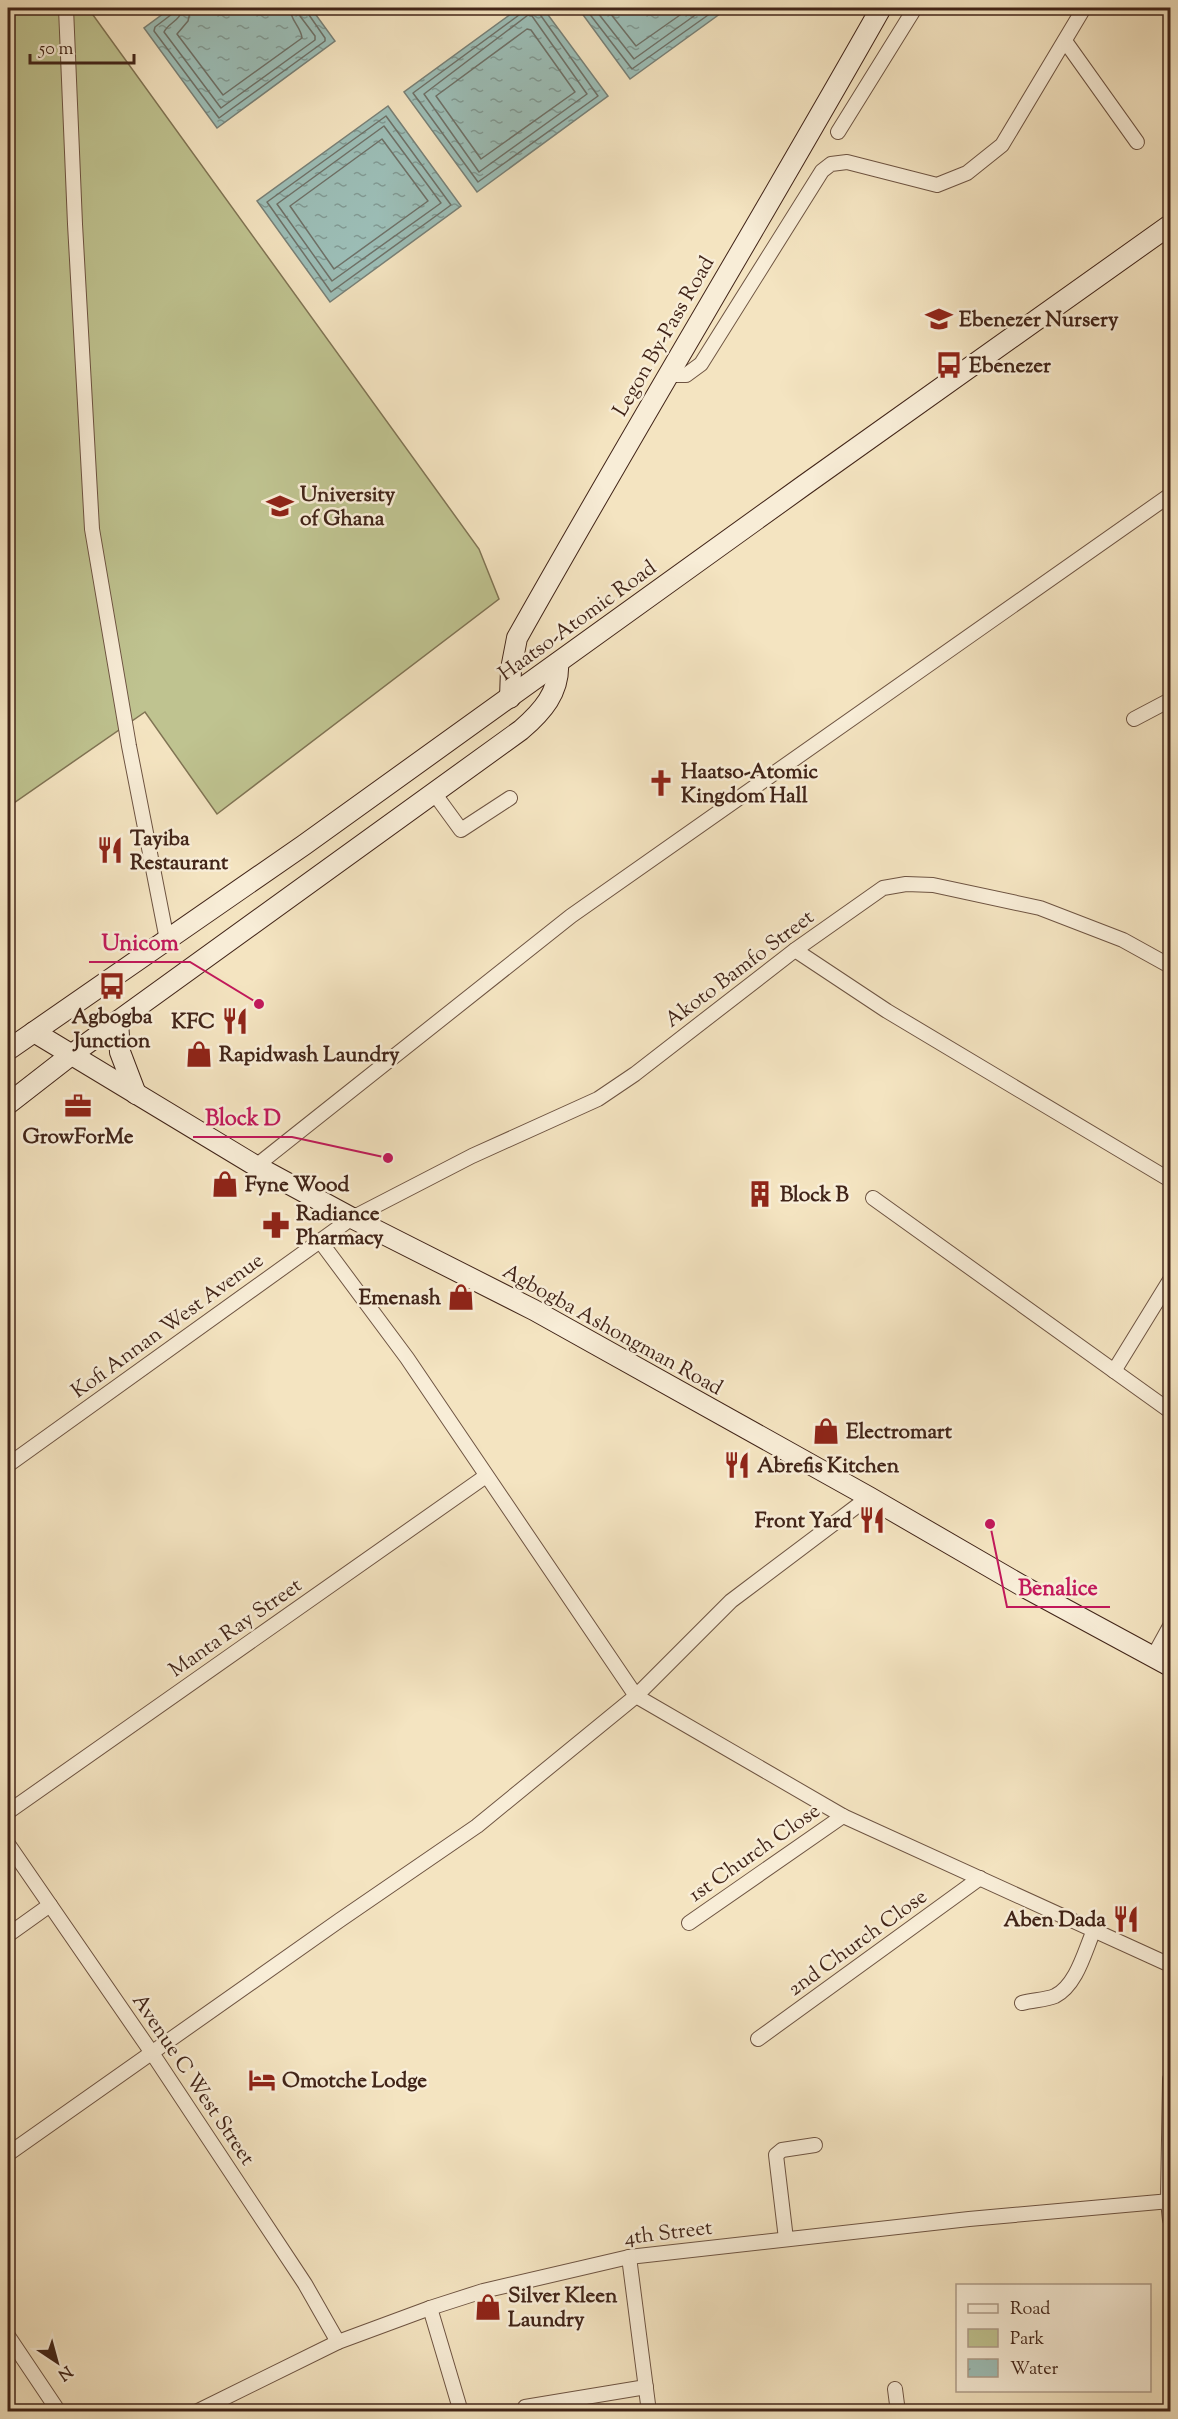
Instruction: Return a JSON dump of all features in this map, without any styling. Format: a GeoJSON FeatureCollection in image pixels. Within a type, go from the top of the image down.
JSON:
{"type":"FeatureCollection","features":[{"type":"Feature","properties":{"kind":"street"},"geometry":{"type":"LineString","coordinates":[[66,8],[92,529],[127,735],[168,940]]}},
{"type":"Feature","properties":{"kind":"street","name":"Legon By-Pass Road"},"geometry":{"type":"LineString","coordinates":[[510,698],[511,669],[518,638],[667,375],[805,143],[881,8]]}},
{"type":"Feature","properties":{"kind":"street"},"geometry":{"type":"LineString","coordinates":[[838,132],[915,8]]}},
{"type":"Feature","properties":{"kind":"street"},"geometry":{"type":"LineString","coordinates":[[667,375],[686,375],[701,364],[822,171],[831,164],[847,162],[937,185],[967,173],[1002,145],[1084,8]]}},
{"type":"Feature","properties":{"kind":"street"},"geometry":{"type":"LineString","coordinates":[[1065,41],[1137,142]]}},
{"type":"Feature","properties":{"kind":"street","name":"Haatso-Atomic Road"},"geometry":{"type":"LineString","coordinates":[[8,1050],[510,698],[1170,225]]}},
{"type":"Feature","properties":{"kind":"street"},"geometry":{"type":"LineString","coordinates":[[256,1166],[571,916],[1170,495]]}},
{"type":"Feature","properties":{"kind":"street"},"geometry":{"type":"LineString","coordinates":[[8,1104],[71,1055],[434,793],[538,715],[554,691],[559,677],[558,663]]}},
{"type":"Feature","properties":{"kind":"street"},"geometry":{"type":"LineString","coordinates":[[1134,719],[1170,700]]}},
{"type":"Feature","properties":{"kind":"street"},"geometry":{"type":"LineString","coordinates":[[434,793],[461,830],[510,798]]}},
{"type":"Feature","properties":{"kind":"street","name":"Akoto Bamfo Street"},"geometry":{"type":"LineString","coordinates":[[352,1218],[471,1156],[598,1099],[635,1074],[795,950],[882,888],[906,884],[933,885],[1040,909],[1123,940],[1170,966]]}},
{"type":"Feature","properties":{"kind":"street"},"geometry":{"type":"LineString","coordinates":[[795,950],[887,1011],[1170,1180]]}},
{"type":"Feature","properties":{"kind":"street"},"geometry":{"type":"LineString","coordinates":[[118,1021],[120,1052],[136,1094]]}},
{"type":"Feature","properties":{"kind":"street","name":"Agbogba Ashongman Road"},"geometry":{"type":"LineString","coordinates":[[33,1032],[256,1166],[352,1218],[534,1310],[1026,1588],[1162,1662]]}},
{"type":"Feature","properties":{"kind":"street"},"geometry":{"type":"LineString","coordinates":[[873,1198],[1170,1411]]}},
{"type":"Feature","properties":{"kind":"street","name":"Kofi Annan West Avenue"},"geometry":{"type":"LineString","coordinates":[[8,1465],[352,1218]]}},
{"type":"Feature","properties":{"kind":"street"},"geometry":{"type":"LineString","coordinates":[[320,1241],[407,1358],[636,1696],[843,1816],[1170,1965]]}},
{"type":"Feature","properties":{"kind":"street"},"geometry":{"type":"LineString","coordinates":[[1114,1371],[1170,1280]]}},
{"type":"Feature","properties":{"kind":"street","name":"Manta Ray Street"},"geometry":{"type":"LineString","coordinates":[[8,1812],[486,1476]]}},
{"type":"Feature","properties":{"kind":"street"},"geometry":{"type":"LineString","coordinates":[[8,2154],[477,1826],[636,1696],[731,1601],[868,1497]]}},
{"type":"Feature","properties":{"kind":"street"},"geometry":{"type":"LineString","coordinates":[[1162,1662],[1170,1626]]}},
{"type":"Feature","properties":{"kind":"street","name":"1st Church Close"},"geometry":{"type":"LineString","coordinates":[[689,1923],[843,1816]]}},
{"type":"Feature","properties":{"kind":"street","name":"Avenue C West Street"},"geometry":{"type":"LineString","coordinates":[[8,1844],[152,2053],[305,2284],[338,2342]]}},
{"type":"Feature","properties":{"kind":"street","name":"2nd Church Close"},"geometry":{"type":"LineString","coordinates":[[758,2039],[980,1878]]}},
{"type":"Feature","properties":{"kind":"street"},"geometry":{"type":"LineString","coordinates":[[8,1935],[50,1905]]}},
{"type":"Feature","properties":{"kind":"street"},"geometry":{"type":"LineString","coordinates":[[1022,2002],[1055,1996],[1064,1989],[1071,1981],[1094,1930]]}},
{"type":"Feature","properties":{"kind":"street"},"geometry":{"type":"LineString","coordinates":[[1170,2079],[1170,2220]]}},
{"type":"Feature","properties":{"kind":"street"},"geometry":{"type":"LineString","coordinates":[[786,2239],[776,2155],[782,2150],[815,2145]]}},
{"type":"Feature","properties":{"kind":"street","name":"4th Street"},"geometry":{"type":"LineString","coordinates":[[196,2412],[338,2342],[430,2308],[483,2291],[629,2257],[969,2219],[1169,2201]]}},
{"type":"Feature","properties":{"kind":"street"},"geometry":{"type":"LineString","coordinates":[[629,2257],[649,2412]]}},
{"type":"Feature","properties":{"kind":"street"},"geometry":{"type":"LineString","coordinates":[[430,2308],[461,2412]]}},
{"type":"Feature","properties":{"kind":"street"},"geometry":{"type":"LineString","coordinates":[[8,2336],[59,2412]]}},
{"type":"Feature","properties":{"kind":"street"},"geometry":{"type":"LineString","coordinates":[[525,2407],[646,2387]]}},
{"type":"Feature","properties":{"kind":"street"},"geometry":{"type":"LineString","coordinates":[[895,2389],[898,2412]]}},
{"type":"Feature","properties":{"kind":"green space"},"geometry":{"type":"Polygon","coordinates":[[[8,8],[88,8],[479,549],[499,599],[217,814],[145,712],[8,807],[8,8]]]}},
{"type":"Feature","properties":{"kind":"water"},"geometry":{"type":"Polygon","coordinates":[[[171,8],[311,8],[335,41],[217,128],[144,28],[171,8]]]}},
{"type":"Feature","properties":{"kind":"water"},"geometry":{"type":"Polygon","coordinates":[[[519,8],[543,8],[608,96],[477,192],[404,92],[519,8]]]}},
{"type":"Feature","properties":{"kind":"water"},"geometry":{"type":"Polygon","coordinates":[[[578,8],[728,8],[630,79],[578,8]]]}},
{"type":"Feature","properties":{"kind":"water"},"geometry":{"type":"Polygon","coordinates":[[[388,106],[461,206],[330,302],[257,201],[388,106]]]}},
{"type":"Feature","properties":{"kind":"place","name":"Ebenezer Nursery"},"geometry":{"type":"Point","coordinates":[939,319]}},
{"type":"Feature","properties":{"kind":"place","name":"Ebenezer"},"geometry":{"type":"Point","coordinates":[949,365]}},
{"type":"Feature","properties":{"kind":"place","name":"University of Ghana"},"geometry":{"type":"Point","coordinates":[280,506]}},
{"type":"Feature","properties":{"kind":"place","name":"Haatso-Atomic Kingdom Hall"},"geometry":{"type":"Point","coordinates":[661,783]}},
{"type":"Feature","properties":{"kind":"place","name":"Tayiba Restaurant"},"geometry":{"type":"Point","coordinates":[110,850]}},
{"type":"Feature","properties":{"kind":"place","name":"Agbogba Junction"},"geometry":{"type":"Point","coordinates":[112,986]}},
{"type":"Feature","properties":{"kind":"place","name":"Unicom"},"geometry":{"type":"Point","coordinates":[259,1004]}},
{"type":"Feature","properties":{"kind":"place","name":"KFC"},"geometry":{"type":"Point","coordinates":[235,1021]}},
{"type":"Feature","properties":{"kind":"place","name":"Rapidwash Laundry"},"geometry":{"type":"Point","coordinates":[199,1054]}},
{"type":"Feature","properties":{"kind":"place","name":"GrowForMe"},"geometry":{"type":"Point","coordinates":[78,1106]}},
{"type":"Feature","properties":{"kind":"place","name":"Block D"},"geometry":{"type":"Point","coordinates":[388,1158]}},
{"type":"Feature","properties":{"kind":"place","name":"Fyne Wood"},"geometry":{"type":"Point","coordinates":[225,1184]}},
{"type":"Feature","properties":{"kind":"place","name":"Block B"},"geometry":{"type":"Point","coordinates":[760,1194]}},
{"type":"Feature","properties":{"kind":"place","name":"Radiance Pharmacy"},"geometry":{"type":"Point","coordinates":[276,1225]}},
{"type":"Feature","properties":{"kind":"place","name":"Emenash"},"geometry":{"type":"Point","coordinates":[461,1297]}},
{"type":"Feature","properties":{"kind":"place","name":"Electromart"},"geometry":{"type":"Point","coordinates":[826,1431]}},
{"type":"Feature","properties":{"kind":"place","name":"Abrefis Kitchen"},"geometry":{"type":"Point","coordinates":[737,1465]}},
{"type":"Feature","properties":{"kind":"place","name":"Front Yard"},"geometry":{"type":"Point","coordinates":[872,1520]}},
{"type":"Feature","properties":{"kind":"place","name":"Benalice"},"geometry":{"type":"Point","coordinates":[990,1524]}},
{"type":"Feature","properties":{"kind":"place","name":"Aben Dada"},"geometry":{"type":"Point","coordinates":[1126,1919]}},
{"type":"Feature","properties":{"kind":"place","name":"Omotche Lodge"},"geometry":{"type":"Point","coordinates":[262,2080]}},
{"type":"Feature","properties":{"kind":"place","name":"Silver Kleen Laundry"},"geometry":{"type":"Point","coordinates":[488,2307]}}]}
